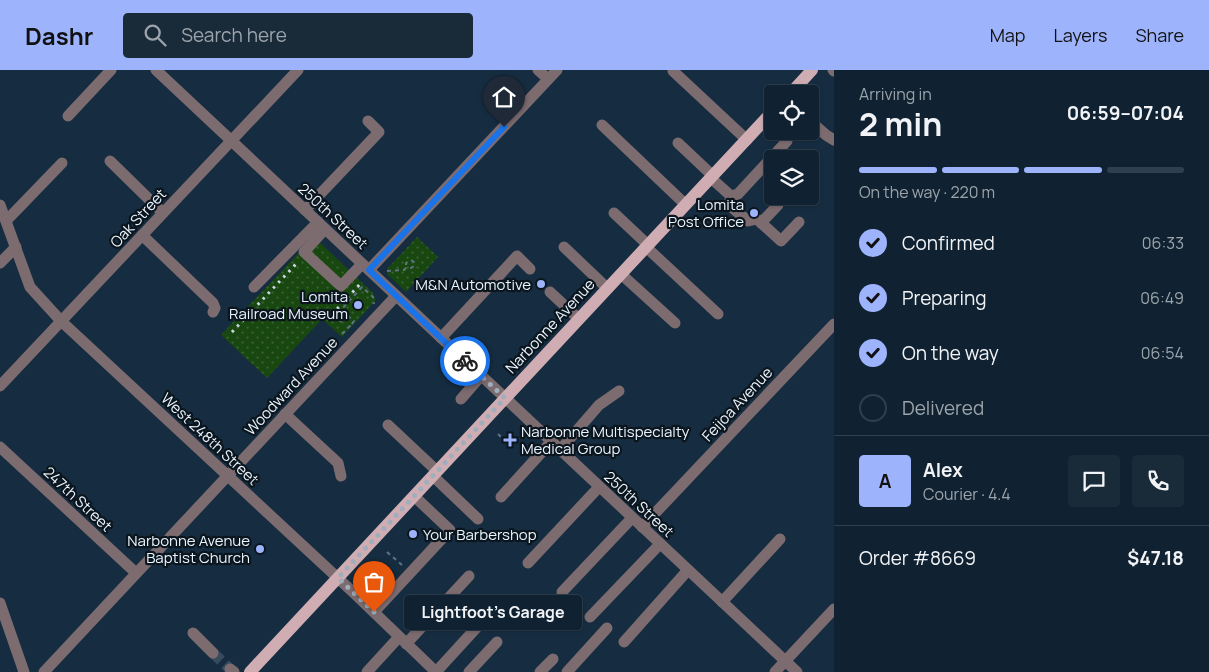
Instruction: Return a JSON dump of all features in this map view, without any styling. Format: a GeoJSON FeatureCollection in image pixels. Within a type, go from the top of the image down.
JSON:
{"type":"FeatureCollection","features":[{"type":"Feature","properties":{"kind":"main road"},"geometry":{"type":"LineString","coordinates":[[798,85],[812,70]]}},
{"type":"Feature","properties":{"kind":"main road","name":"Narbonne Avenue"},"geometry":{"type":"LineString","coordinates":[[250,672],[746,140],[764,125]]}},
{"type":"Feature","properties":{"kind":"street"},"geometry":{"type":"LineString","coordinates":[[68,116],[111,70]]}},
{"type":"Feature","properties":{"kind":"street","name":"250th Street"},"geometry":{"type":"LineString","coordinates":[[156,70],[796,672]]}},
{"type":"Feature","properties":{"kind":"street","name":"Oak Street"},"geometry":{"type":"LineString","coordinates":[[0,386],[298,70]]}},
{"type":"Feature","properties":{"kind":"street"},"geometry":{"type":"LineString","coordinates":[[538,70],[548,79]]}},
{"type":"Feature","properties":{"kind":"street"},"geometry":{"type":"LineString","coordinates":[[321,226],[304,252],[341,286],[365,267],[556,70]]}},
{"type":"Feature","properties":{"kind":"street"},"geometry":{"type":"LineString","coordinates":[[673,71],[746,140]]}},
{"type":"Feature","properties":{"kind":"street"},"geometry":{"type":"LineString","coordinates":[[305,210],[379,132],[368,121]]}},
{"type":"Feature","properties":{"kind":"street"},"geometry":{"type":"LineString","coordinates":[[602,125],[686,204]]}},
{"type":"Feature","properties":{"kind":"street"},"geometry":{"type":"LineString","coordinates":[[819,129],[834,140]]}},
{"type":"Feature","properties":{"kind":"street"},"geometry":{"type":"LineString","coordinates":[[731,196],[738,194],[786,140]]}},
{"type":"Feature","properties":{"kind":"street"},"geometry":{"type":"LineString","coordinates":[[678,142],[731,196]]}},
{"type":"Feature","properties":{"kind":"street"},"geometry":{"type":"LineString","coordinates":[[110,161],[163,213]]}},
{"type":"Feature","properties":{"kind":"street"},"geometry":{"type":"LineString","coordinates":[[6,222],[62,163]]}},
{"type":"Feature","properties":{"kind":"street"},"geometry":{"type":"LineString","coordinates":[[731,196],[729,205],[748,221],[757,219],[781,241],[799,222]]}},
{"type":"Feature","properties":{"kind":"street","name":"West 248th Street"},"geometry":{"type":"LineString","coordinates":[[0,204],[30,287],[61,321],[338,578],[436,672]]}},
{"type":"Feature","properties":{"kind":"street"},"geometry":{"type":"LineString","coordinates":[[761,223],[778,205]]}},
{"type":"Feature","properties":{"kind":"street"},"geometry":{"type":"LineString","coordinates":[[614,214],[718,314]]}},
{"type":"Feature","properties":{"kind":"street"},"geometry":{"type":"LineString","coordinates":[[254,287],[321,226]]}},
{"type":"Feature","properties":{"kind":"street"},"geometry":{"type":"LineString","coordinates":[[142,235],[213,303],[215,308],[213,312]]}},
{"type":"Feature","properties":{"kind":"street"},"geometry":{"type":"LineString","coordinates":[[0,263],[16,247]]}},
{"type":"Feature","properties":{"kind":"street"},"geometry":{"type":"LineString","coordinates":[[564,247],[608,288]]}},
{"type":"Feature","properties":{"kind":"street"},"geometry":{"type":"LineString","coordinates":[[441,338],[517,256],[530,269]]}},
{"type":"Feature","properties":{"kind":"street"},"geometry":{"type":"LineString","coordinates":[[621,274],[675,323]]}},
{"type":"Feature","properties":{"kind":"street"},"geometry":{"type":"LineString","coordinates":[[550,292],[579,319]]}},
{"type":"Feature","properties":{"kind":"street","name":"Woodward Avenue"},"geometry":{"type":"LineString","coordinates":[[44,672],[396,296]]}},
{"type":"Feature","properties":{"kind":"street","name":"Feijoa Avenue"},"geometry":{"type":"LineString","coordinates":[[642,526],[834,324]]}},
{"type":"Feature","properties":{"kind":"street"},"geometry":{"type":"LineString","coordinates":[[461,399],[482,376]]}},
{"type":"Feature","properties":{"kind":"street"},"geometry":{"type":"LineString","coordinates":[[501,497],[599,405],[619,391]]}},
{"type":"Feature","properties":{"kind":"street"},"geometry":{"type":"LineString","coordinates":[[285,414],[338,463],[341,476]]}},
{"type":"Feature","properties":{"kind":"street"},"geometry":{"type":"LineString","coordinates":[[388,425],[478,519]]}},
{"type":"Feature","properties":{"kind":"street","name":"247th Street"},"geometry":{"type":"LineString","coordinates":[[0,447],[136,573]]}},
{"type":"Feature","properties":{"kind":"street"},"geometry":{"type":"LineString","coordinates":[[528,563],[599,487]]}},
{"type":"Feature","properties":{"kind":"street"},"geometry":{"type":"LineString","coordinates":[[374,612],[450,530],[414,496]]}},
{"type":"Feature","properties":{"kind":"street"},"geometry":{"type":"LineString","coordinates":[[562,592],[632,518]]}},
{"type":"Feature","properties":{"kind":"street"},"geometry":{"type":"LineString","coordinates":[[722,602],[780,539]]}},
{"type":"Feature","properties":{"kind":"street"},"geometry":{"type":"LineString","coordinates":[[590,617],[660,544]]}},
{"type":"Feature","properties":{"kind":"street"},"geometry":{"type":"LineString","coordinates":[[624,642],[688,570]]}},
{"type":"Feature","properties":{"kind":"street"},"geometry":{"type":"LineString","coordinates":[[368,672],[469,576]]}},
{"type":"Feature","properties":{"kind":"street"},"geometry":{"type":"LineString","coordinates":[[0,603],[24,672]]}},
{"type":"Feature","properties":{"kind":"street"},"geometry":{"type":"LineString","coordinates":[[436,672],[499,603]]}},
{"type":"Feature","properties":{"kind":"street"},"geometry":{"type":"LineString","coordinates":[[775,672],[834,609]]}},
{"type":"Feature","properties":{"kind":"street"},"geometry":{"type":"LineString","coordinates":[[567,672],[607,628]]}},
{"type":"Feature","properties":{"kind":"street"},"geometry":{"type":"LineString","coordinates":[[193,634],[213,653]]}},
{"type":"Feature","properties":{"kind":"street"},"geometry":{"type":"LineString","coordinates":[[469,672],[497,642]]}},
{"type":"Feature","properties":{"kind":"street"},"geometry":{"type":"LineString","coordinates":[[540,672],[553,659]]}},
{"type":"Feature","properties":{"kind":"path"},"geometry":{"type":"LineString","coordinates":[[387,271],[404,270],[406,268]]}},
{"type":"Feature","properties":{"kind":"path"},"geometry":{"type":"LineString","coordinates":[[342,334],[354,322],[341,310],[362,287],[373,298],[374,304]]}},
{"type":"Feature","properties":{"kind":"path"},"geometry":{"type":"LineString","coordinates":[[331,295],[335,299]]}},
{"type":"Feature","properties":{"kind":"path"},"geometry":{"type":"LineString","coordinates":[[340,322],[347,315]]}},
{"type":"Feature","properties":{"kind":"path"},"geometry":{"type":"LineString","coordinates":[[498,434],[501,437]]}},
{"type":"Feature","properties":{"kind":"path"},"geometry":{"type":"LineString","coordinates":[[388,552],[410,573]]}},
{"type":"Feature","properties":{"kind":"green space"},"geometry":{"type":"Polygon","coordinates":[[[314,237],[373,293],[376,300],[342,337],[322,319],[267,378],[221,335],[314,237]]]}},
{"type":"Feature","properties":{"kind":"green space"},"geometry":{"type":"Polygon","coordinates":[[[417,237],[438,257],[406,292],[387,274],[387,269],[417,237]]]}},
{"type":"Feature","properties":{"kind":"tunnel"},"geometry":{"type":"LineString","coordinates":[[213,653],[230,669]]}},
{"type":"Feature","properties":{"kind":"railway"},"geometry":{"type":"LineString","coordinates":[[232,332],[296,264]]}},
{"type":"Feature","properties":{"kind":"railway"},"geometry":{"type":"LineString","coordinates":[[327,320],[361,283]]}},
{"type":"Feature","properties":{"kind":"way so far"},"geometry":{"type":"LineString","coordinates":[[374,612],[338,578],[505,398],[465,361]]}},
{"type":"Feature","properties":{"kind":"place","name":"Lomita Post Office"},"geometry":{"type":"Point","coordinates":[754,213]}},
{"type":"Feature","properties":{"kind":"place","name":"M&N Automotive"},"geometry":{"type":"Point","coordinates":[541,284]}},
{"type":"Feature","properties":{"kind":"place","name":"Lomita Railroad Museum"},"geometry":{"type":"Point","coordinates":[358,305]}},
{"type":"Feature","properties":{"kind":"place","name":"Narbonne Multispecialty Medical Group"},"geometry":{"type":"Point","coordinates":[510,440]}},
{"type":"Feature","properties":{"kind":"place","name":"Your Barbershop"},"geometry":{"type":"Point","coordinates":[413,534]}},
{"type":"Feature","properties":{"kind":"place","name":"Narbonne Avenue Baptist Church"},"geometry":{"type":"Point","coordinates":[260,549]}},
{"type":"Feature","properties":{"kind":"place","name":"Lightfoot's Garage"},"geometry":{"type":"Point","coordinates":[374,612]}},
{"type":"Feature","properties":{"kind":"route"},"geometry":{"type":"LineString","coordinates":[[465,361],[369,270],[504,127]]}}]}
